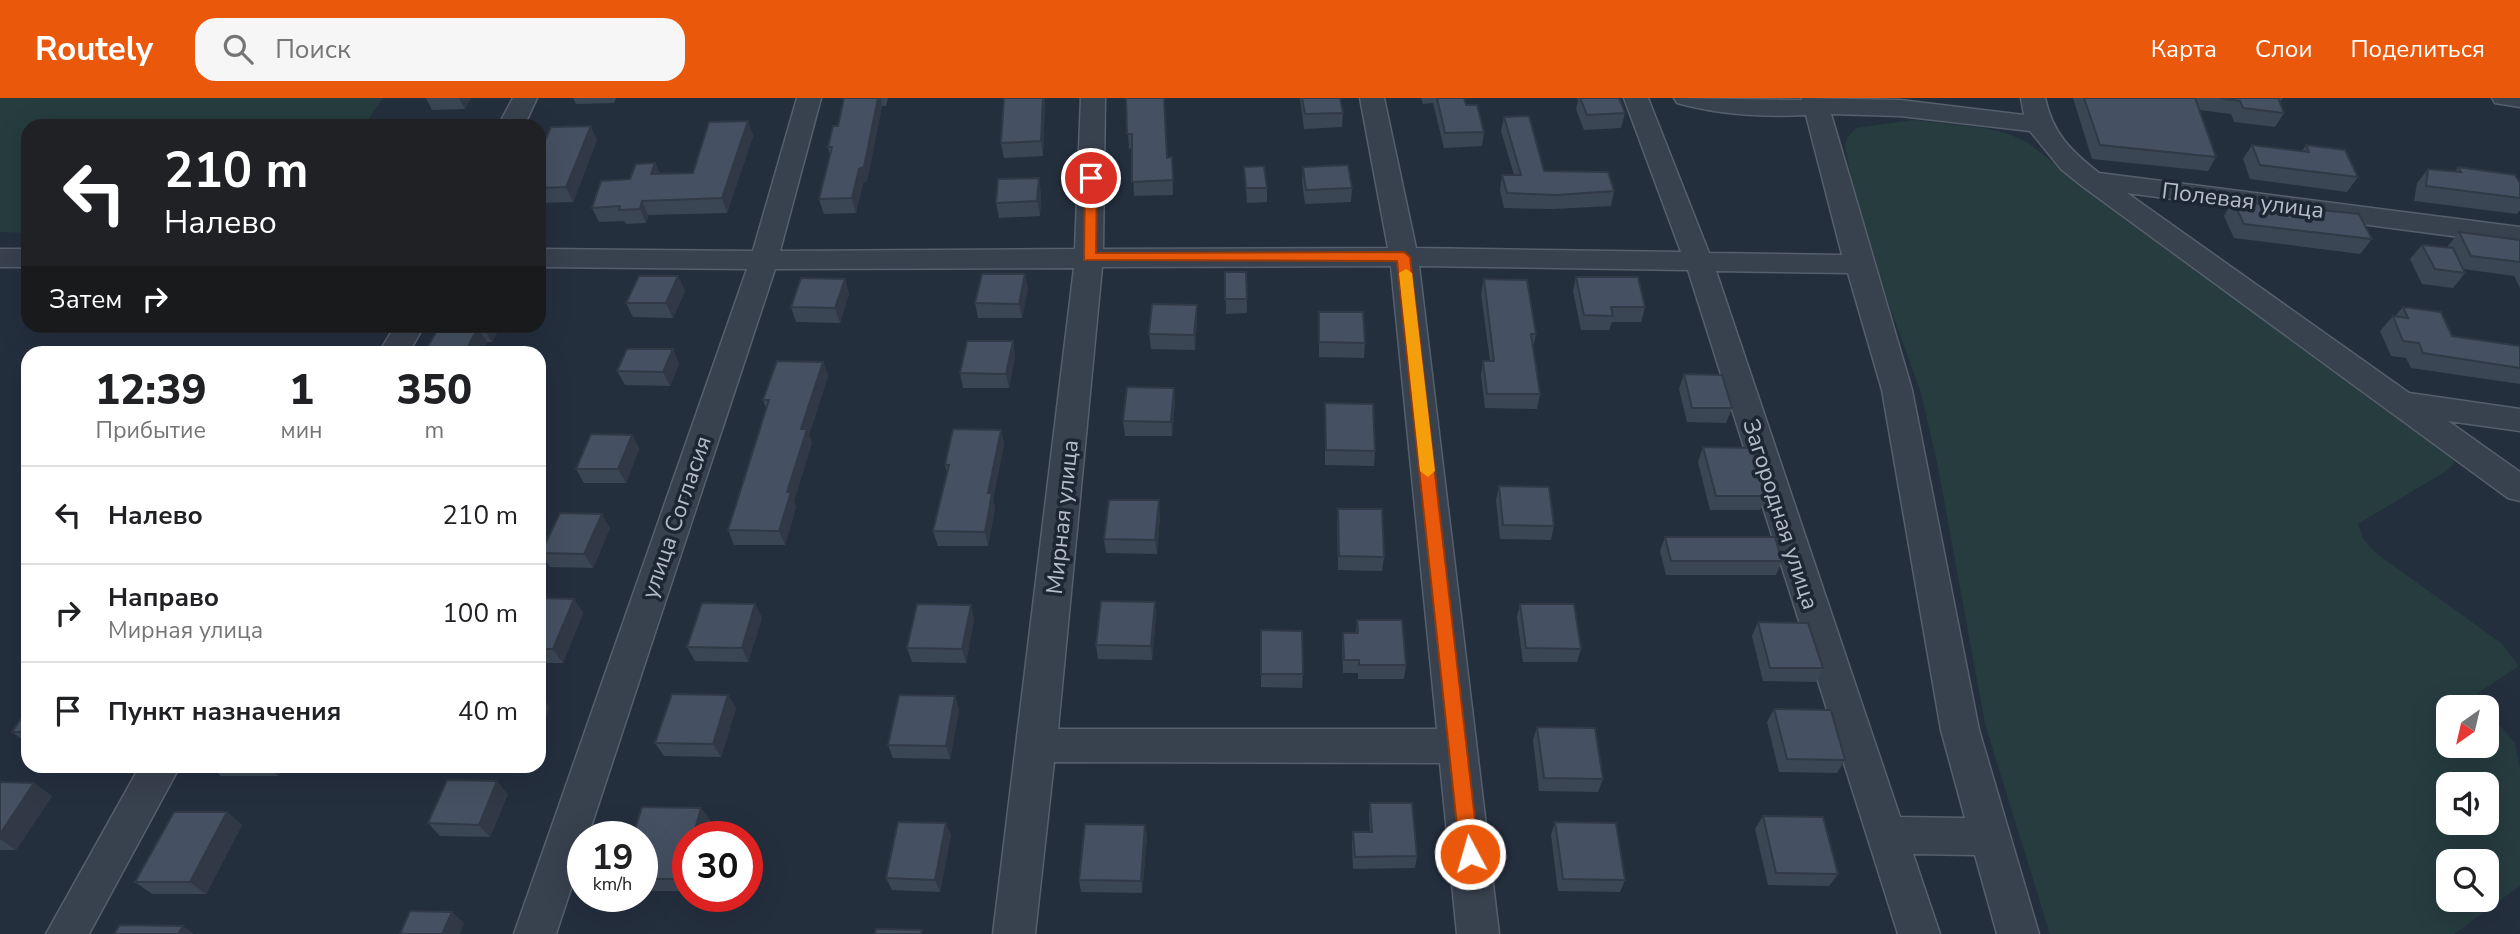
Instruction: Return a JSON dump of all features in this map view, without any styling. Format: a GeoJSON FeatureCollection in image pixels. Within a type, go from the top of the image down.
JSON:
{"type":"FeatureCollection","features":[{"type":"Feature","properties":{"kind":"street"},"geometry":{"type":"LineString","coordinates":[[514,119],[525,98]]}},
{"type":"Feature","properties":{"kind":"street","name":"улица Согласия"},"geometry":{"type":"LineString","coordinates":[[535,934],[764,260],[808,98]]}},
{"type":"Feature","properties":{"kind":"street","name":"Мирная улица"},"geometry":{"type":"LineString","coordinates":[[1014,934],[1089,257],[1093,98]]}},
{"type":"Feature","properties":{"kind":"street"},"geometry":{"type":"LineString","coordinates":[[1372,98],[1404,257],[1478,934]]}},
{"type":"Feature","properties":{"kind":"street","name":"Загородная улица"},"geometry":{"type":"LineString","coordinates":[[1636,98],[1699,262],[1919,934]]}},
{"type":"Feature","properties":{"kind":"street"},"geometry":{"type":"LineString","coordinates":[[1686,98],[1717,106],[1816,103],[2036,111]]}},
{"type":"Feature","properties":{"kind":"street"},"geometry":{"type":"LineString","coordinates":[[2016,98],[2036,111],[2070,163],[2091,180],[2520,489]]}},
{"type":"Feature","properties":{"kind":"street"},"geometry":{"type":"LineString","coordinates":[[2504,98],[2520,100]]}},
{"type":"Feature","properties":{"kind":"street"},"geometry":{"type":"LineString","coordinates":[[1816,103],[1859,264],[1897,390],[1960,730],[1988,837],[2018,934]]}},
{"type":"Feature","properties":{"kind":"street"},"geometry":{"type":"LineString","coordinates":[[1649,131],[1717,106]]}},
{"type":"Feature","properties":{"kind":"street","name":"Полевая улица"},"geometry":{"type":"LineString","coordinates":[[2091,180],[2520,236]]}},
{"type":"Feature","properties":{"kind":"street"},"geometry":{"type":"LineString","coordinates":[[546,258],[764,260],[1404,257],[1859,264]]}},
{"type":"Feature","properties":{"kind":"street"},"geometry":{"type":"LineString","coordinates":[[0,258],[21,258]]}},
{"type":"Feature","properties":{"kind":"street"},"geometry":{"type":"LineString","coordinates":[[2402,403],[2520,420]]}},
{"type":"Feature","properties":{"kind":"street"},"geometry":{"type":"LineString","coordinates":[[1037,745],[1458,747]]}},
{"type":"Feature","properties":{"kind":"street"},"geometry":{"type":"LineString","coordinates":[[67,934],[157,773]]}},
{"type":"Feature","properties":{"kind":"street"},"geometry":{"type":"LineString","coordinates":[[1886,835],[1988,837]]}},
{"type":"Feature","properties":{"kind":"green space"},"geometry":{"type":"Polygon","coordinates":[[[0,98],[383,98],[369,119],[21,119],[21,233],[0,232],[0,98]]]}},
{"type":"Feature","properties":{"kind":"green space"},"geometry":{"type":"Polygon","coordinates":[[[1914,120],[1984,128],[2009,134],[2028,143],[2114,210],[2448,448],[2455,462],[2446,471],[2358,524],[2363,539],[2377,554],[2501,643],[2519,666],[2478,693],[2479,695],[2436,695],[2436,758],[2499,758],[2499,724],[2515,743],[2520,767],[2520,886],[2499,901],[2499,849],[2436,849],[2436,912],[2484,912],[2454,934],[2050,934],[1985,724],[1938,467],[1921,393],[1886,296],[1852,182],[1845,146],[1847,138],[1856,128],[1914,120]]]}},
{"type":"Feature","properties":{"kind":"building"},"geometry":{"type":"Polygon","coordinates":[[[844,98],[878,98],[864,167],[859,169],[852,198],[819,199],[832,147],[828,147],[833,126],[838,126],[844,98]]]}},
{"type":"Feature","properties":{"kind":"building"},"geometry":{"type":"Polygon","coordinates":[[[1004,98],[1043,98],[1041,141],[1001,143],[1004,98]]]}},
{"type":"Feature","properties":{"kind":"building"},"geometry":{"type":"Polygon","coordinates":[[[1126,98],[1164,98],[1167,158],[1172,157],[1173,180],[1132,182],[1132,134],[1127,134],[1126,98]]]}},
{"type":"Feature","properties":{"kind":"building"},"geometry":{"type":"Polygon","coordinates":[[[1302,98],[1340,98],[1343,113],[1305,114],[1302,98]]]}},
{"type":"Feature","properties":{"kind":"building"},"geometry":{"type":"Polygon","coordinates":[[[1437,98],[1464,98],[1466,105],[1477,105],[1484,132],[1445,133],[1437,98]]]}},
{"type":"Feature","properties":{"kind":"building"},"geometry":{"type":"Polygon","coordinates":[[[1580,98],[1619,98],[1625,113],[1587,115],[1580,98]]]}},
{"type":"Feature","properties":{"kind":"building"},"geometry":{"type":"Polygon","coordinates":[[[2084,98],[2195,98],[2216,157],[2100,145],[2084,98]]]}},
{"type":"Feature","properties":{"kind":"building"},"geometry":{"type":"Polygon","coordinates":[[[2219,98],[2278,98],[2284,113],[2243,108],[2240,101],[2219,98]]]}},
{"type":"Feature","properties":{"kind":"building"},"geometry":{"type":"Polygon","coordinates":[[[1529,116],[1544,171],[1608,172],[1614,191],[1556,195],[1507,193],[1502,175],[1521,175],[1504,117],[1529,116]]]}},
{"type":"Feature","properties":{"kind":"building"},"geometry":{"type":"Polygon","coordinates":[[[748,121],[722,198],[642,201],[640,209],[619,210],[620,206],[592,208],[601,181],[630,179],[636,164],[655,163],[651,174],[693,173],[709,122],[748,121]]]}},
{"type":"Feature","properties":{"kind":"building"},"geometry":{"type":"Polygon","coordinates":[[[591,126],[566,187],[546,188],[546,139],[551,127],[591,126]]]}},
{"type":"Feature","properties":{"kind":"building"},"geometry":{"type":"Polygon","coordinates":[[[2252,145],[2309,152],[2306,145],[2345,150],[2358,177],[2260,165],[2252,145]]]}},
{"type":"Feature","properties":{"kind":"building"},"geometry":{"type":"Polygon","coordinates":[[[1348,165],[1352,188],[1306,190],[1303,167],[1348,165]]]}},
{"type":"Feature","properties":{"kind":"building"},"geometry":{"type":"Polygon","coordinates":[[[1264,166],[1267,188],[1246,188],[1244,167],[1264,166]]]}},
{"type":"Feature","properties":{"kind":"building"},"geometry":{"type":"Polygon","coordinates":[[[2458,167],[2515,175],[2520,183],[2520,198],[2426,186],[2428,169],[2461,172],[2458,167]]]}},
{"type":"Feature","properties":{"kind":"building"},"geometry":{"type":"Polygon","coordinates":[[[1039,178],[1037,201],[996,203],[998,179],[1039,178]]]}},
{"type":"Feature","properties":{"kind":"building"},"geometry":{"type":"Polygon","coordinates":[[[2233,201],[2359,214],[2372,239],[2244,224],[2233,201]]]}},
{"type":"Feature","properties":{"kind":"building"},"geometry":{"type":"Polygon","coordinates":[[[2459,232],[2520,240],[2520,262],[2471,256],[2459,232]]]}},
{"type":"Feature","properties":{"kind":"building"},"geometry":{"type":"Polygon","coordinates":[[[2422,245],[2453,248],[2465,273],[2435,269],[2422,245]]]}},
{"type":"Feature","properties":{"kind":"building"},"geometry":{"type":"Polygon","coordinates":[[[1225,272],[1246,272],[1247,299],[1225,299],[1225,272]]]}},
{"type":"Feature","properties":{"kind":"building"},"geometry":{"type":"Polygon","coordinates":[[[982,274],[1025,274],[1019,304],[975,303],[982,274]]]}},
{"type":"Feature","properties":{"kind":"building"},"geometry":{"type":"Polygon","coordinates":[[[639,276],[678,276],[666,303],[626,303],[639,276]]]}},
{"type":"Feature","properties":{"kind":"building"},"geometry":{"type":"Polygon","coordinates":[[[1576,277],[1638,277],[1645,307],[1611,307],[1613,316],[1584,315],[1576,277]]]}},
{"type":"Feature","properties":{"kind":"building"},"geometry":{"type":"Polygon","coordinates":[[[801,278],[845,279],[835,308],[791,307],[801,278]]]}},
{"type":"Feature","properties":{"kind":"building"},"geometry":{"type":"Polygon","coordinates":[[[1484,279],[1527,280],[1536,334],[1531,334],[1540,394],[1487,394],[1483,361],[1494,361],[1484,279]]]}},
{"type":"Feature","properties":{"kind":"building"},"geometry":{"type":"Polygon","coordinates":[[[1152,304],[1197,305],[1194,335],[1149,334],[1152,304]]]}},
{"type":"Feature","properties":{"kind":"building"},"geometry":{"type":"Polygon","coordinates":[[[2403,307],[2441,312],[2452,336],[2520,346],[2520,368],[2423,353],[2419,343],[2403,341],[2393,316],[2408,318],[2403,307]]]}},
{"type":"Feature","properties":{"kind":"building"},"geometry":{"type":"Polygon","coordinates":[[[1319,312],[1363,312],[1365,343],[1319,342],[1319,312]]]}},
{"type":"Feature","properties":{"kind":"building"},"geometry":{"type":"Polygon","coordinates":[[[436,333],[475,333],[468,346],[428,346],[436,333]]]}},
{"type":"Feature","properties":{"kind":"building"},"geometry":{"type":"Polygon","coordinates":[[[967,341],[1013,341],[1006,374],[960,373],[967,341]]]}},
{"type":"Feature","properties":{"kind":"building"},"geometry":{"type":"Polygon","coordinates":[[[627,349],[673,349],[663,372],[617,371],[627,349]]]}},
{"type":"Feature","properties":{"kind":"building"},"geometry":{"type":"Polygon","coordinates":[[[777,361],[823,362],[801,429],[807,429],[787,492],[791,492],[779,531],[728,530],[769,400],[763,400],[777,361]]]}},
{"type":"Feature","properties":{"kind":"building"},"geometry":{"type":"Polygon","coordinates":[[[1684,374],[1722,375],[1732,408],[1692,408],[1684,374]]]}},
{"type":"Feature","properties":{"kind":"building"},"geometry":{"type":"Polygon","coordinates":[[[1127,387],[1174,388],[1171,422],[1123,421],[1127,387]]]}},
{"type":"Feature","properties":{"kind":"building"},"geometry":{"type":"Polygon","coordinates":[[[1325,403],[1373,404],[1375,451],[1326,450],[1325,403]]]}},
{"type":"Feature","properties":{"kind":"building"},"geometry":{"type":"Polygon","coordinates":[[[953,429],[1001,430],[988,493],[992,493],[985,532],[933,531],[949,465],[945,465],[953,429]]]}},
{"type":"Feature","properties":{"kind":"building"},"geometry":{"type":"Polygon","coordinates":[[[591,434],[632,435],[618,469],[576,469],[591,434]]]}},
{"type":"Feature","properties":{"kind":"building"},"geometry":{"type":"Polygon","coordinates":[[[1703,447],[1752,448],[1766,496],[1716,496],[1703,447]]]}},
{"type":"Feature","properties":{"kind":"building"},"geometry":{"type":"Polygon","coordinates":[[[1499,486],[1549,487],[1554,526],[1503,525],[1499,486]]]}},
{"type":"Feature","properties":{"kind":"building"},"geometry":{"type":"Polygon","coordinates":[[[1109,500],[1159,500],[1155,540],[1104,539],[1109,500]]]}},
{"type":"Feature","properties":{"kind":"building"},"geometry":{"type":"Polygon","coordinates":[[[1338,509],[1382,509],[1384,557],[1339,556],[1338,509]]]}},
{"type":"Feature","properties":{"kind":"building"},"geometry":{"type":"Polygon","coordinates":[[[560,513],[602,514],[584,554],[546,553],[546,542],[560,513]]]}},
{"type":"Feature","properties":{"kind":"building"},"geometry":{"type":"Polygon","coordinates":[[[1665,537],[1775,537],[1782,561],[1671,561],[1665,537]]]}},
{"type":"Feature","properties":{"kind":"building"},"geometry":{"type":"Polygon","coordinates":[[[546,598],[574,599],[553,649],[546,649],[546,598]]]}},
{"type":"Feature","properties":{"kind":"building"},"geometry":{"type":"Polygon","coordinates":[[[1101,601],[1155,602],[1151,646],[1096,645],[1101,601]]]}},
{"type":"Feature","properties":{"kind":"building"},"geometry":{"type":"Polygon","coordinates":[[[702,603],[755,604],[742,648],[687,647],[702,603]]]}},
{"type":"Feature","properties":{"kind":"building"},"geometry":{"type":"Polygon","coordinates":[[[917,604],[971,605],[962,649],[907,648],[917,604]]]}},
{"type":"Feature","properties":{"kind":"building"},"geometry":{"type":"Polygon","coordinates":[[[1520,604],[1574,604],[1581,649],[1526,648],[1520,604]]]}},
{"type":"Feature","properties":{"kind":"building"},"geometry":{"type":"Polygon","coordinates":[[[1357,620],[1402,620],[1406,665],[1359,665],[1359,660],[1344,660],[1343,633],[1358,633],[1357,620]]]}},
{"type":"Feature","properties":{"kind":"building"},"geometry":{"type":"Polygon","coordinates":[[[1758,622],[1808,623],[1823,668],[1770,668],[1758,622]]]}},
{"type":"Feature","properties":{"kind":"building"},"geometry":{"type":"Polygon","coordinates":[[[1261,630],[1302,631],[1303,674],[1261,674],[1261,630]]]}},
{"type":"Feature","properties":{"kind":"building"},"geometry":{"type":"Polygon","coordinates":[[[672,694],[728,695],[713,744],[655,743],[672,694]]]}},
{"type":"Feature","properties":{"kind":"building"},"geometry":{"type":"Polygon","coordinates":[[[899,695],[955,696],[946,746],[888,745],[899,695]]]}},
{"type":"Feature","properties":{"kind":"building"},"geometry":{"type":"Polygon","coordinates":[[[1774,709],[1831,710],[1845,760],[1787,759],[1774,709]]]}},
{"type":"Feature","properties":{"kind":"building"},"geometry":{"type":"Polygon","coordinates":[[[21,718],[21,732],[12,732],[21,718]]]}},
{"type":"Feature","properties":{"kind":"building"},"geometry":{"type":"Polygon","coordinates":[[[1537,727],[1595,728],[1603,779],[1544,778],[1537,727]]]}},
{"type":"Feature","properties":{"kind":"building"},"geometry":{"type":"Polygon","coordinates":[[[447,780],[497,781],[479,825],[428,823],[447,780]]]}},
{"type":"Feature","properties":{"kind":"building"},"geometry":{"type":"Polygon","coordinates":[[[0,782],[34,783],[0,834],[0,782]]]}},
{"type":"Feature","properties":{"kind":"building"},"geometry":{"type":"Polygon","coordinates":[[[1370,803],[1412,803],[1417,856],[1355,857],[1353,832],[1372,832],[1370,803]]]}},
{"type":"Feature","properties":{"kind":"building"},"geometry":{"type":"Polygon","coordinates":[[[642,807],[701,808],[697,821],[672,821],[672,879],[658,879],[658,821],[638,821],[642,807]]]}},
{"type":"Feature","properties":{"kind":"building"},"geometry":{"type":"Polygon","coordinates":[[[174,812],[227,812],[190,882],[135,882],[174,812]]]}},
{"type":"Feature","properties":{"kind":"building"},"geometry":{"type":"Polygon","coordinates":[[[1763,816],[1823,817],[1838,874],[1776,873],[1763,816]]]}},
{"type":"Feature","properties":{"kind":"building"},"geometry":{"type":"Polygon","coordinates":[[[898,822],[946,823],[935,880],[886,878],[898,822]]]}},
{"type":"Feature","properties":{"kind":"building"},"geometry":{"type":"Polygon","coordinates":[[[1555,822],[1616,823],[1625,880],[1563,879],[1555,822]]]}},
{"type":"Feature","properties":{"kind":"building"},"geometry":{"type":"Polygon","coordinates":[[[1085,824],[1145,825],[1141,881],[1079,880],[1085,824]]]}},
{"type":"Feature","properties":{"kind":"building"},"geometry":{"type":"Polygon","coordinates":[[[410,911],[452,912],[442,934],[400,934],[410,911]]]}},
{"type":"Feature","properties":{"kind":"building"},"geometry":{"type":"Polygon","coordinates":[[[120,925],[183,926],[178,934],[114,934],[120,925]]]}},
{"type":"Feature","properties":{"kind":"building"},"geometry":{"type":"Polygon","coordinates":[[[876,929],[922,930],[921,934],[875,934],[876,929]]]}},
{"type":"Feature","properties":{"kind":"slow traffic"},"geometry":{"type":"LineString","coordinates":[[1406,273],[1428,471]]}},
{"type":"Feature","properties":{"kind":"route"},"geometry":{"type":"LineString","coordinates":[[1091,178],[1089,257],[1404,257],[1470,854]]}}]}
